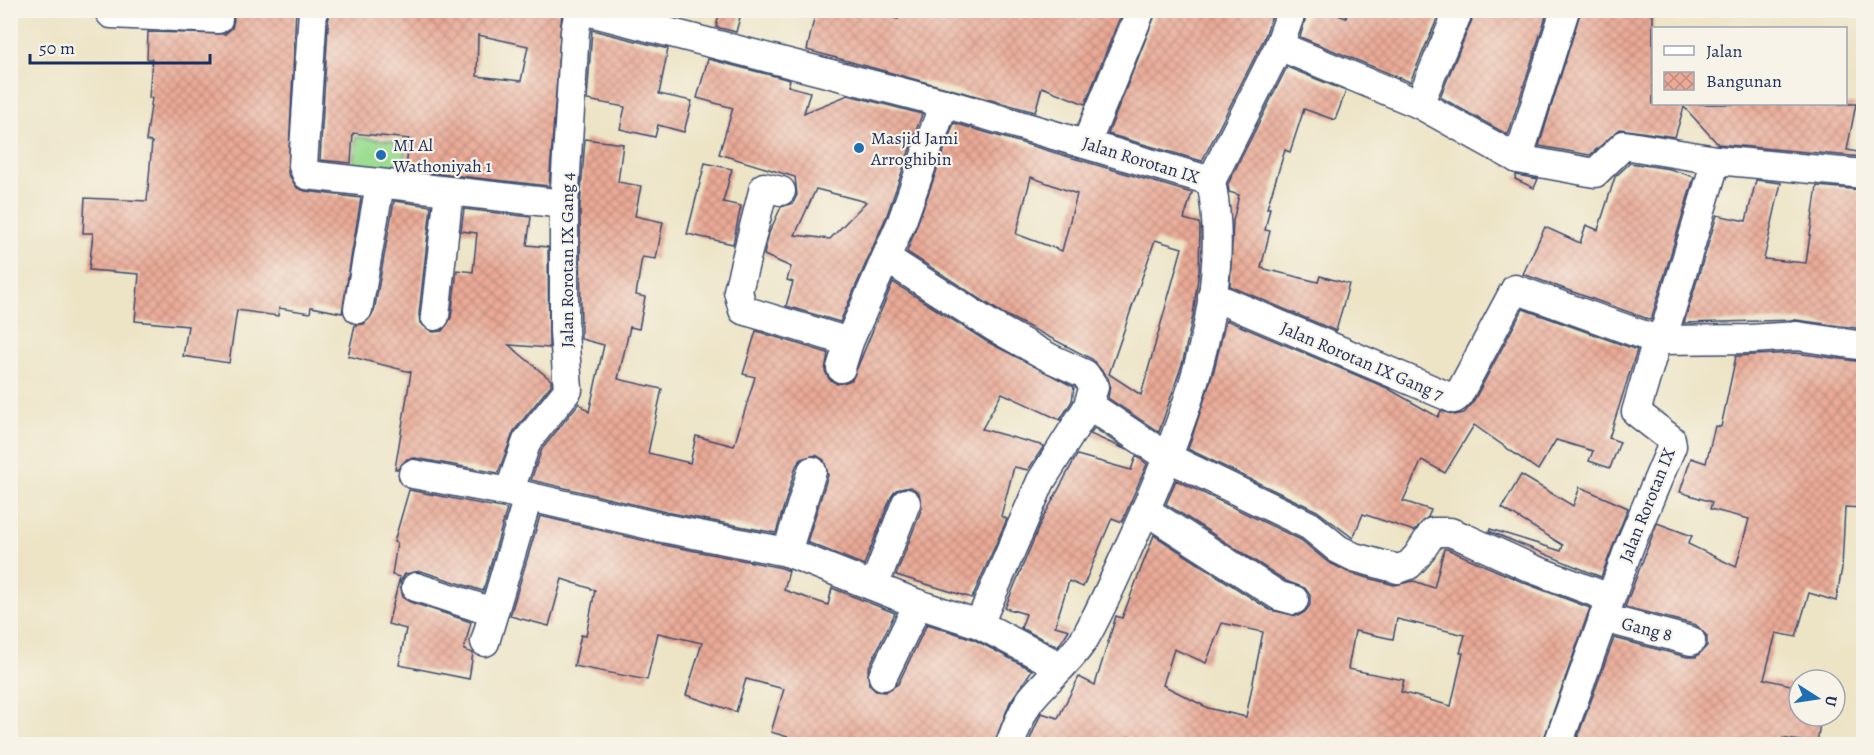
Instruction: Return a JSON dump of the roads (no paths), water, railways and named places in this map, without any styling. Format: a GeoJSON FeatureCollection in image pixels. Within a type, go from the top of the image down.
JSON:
{"type":"FeatureCollection","features":[{"type":"Feature","properties":{"kind":"street"},"geometry":{"type":"LineString","coordinates":[[108,10],[111,14],[131,17],[218,19]]}},
{"type":"Feature","properties":{"kind":"street"},"geometry":{"type":"LineString","coordinates":[[313,10],[304,172],[310,176],[564,204]]}},
{"type":"Feature","properties":{"kind":"street","name":"Jalan Rorotan IX"},"geometry":{"type":"LineString","coordinates":[[580,10],[944,103],[1211,181],[1216,228],[1212,296],[1198,373],[1145,510],[1097,616],[1083,641],[1024,710],[1010,744]]}},
{"type":"Feature","properties":{"kind":"street","name":"Jalan Rorotan IX Gang 4"},"geometry":{"type":"LineString","coordinates":[[485,642],[519,494],[527,441],[568,390],[564,331],[564,204],[575,31],[580,10]]}},
{"type":"Feature","properties":{"kind":"street"},"geometry":{"type":"LineString","coordinates":[[1086,144],[1140,10]]}},
{"type":"Feature","properties":{"kind":"street"},"geometry":{"type":"LineString","coordinates":[[1211,181],[1279,46],[1292,10]]}},
{"type":"Feature","properties":{"kind":"street"},"geometry":{"type":"LineString","coordinates":[[1419,104],[1459,10]]}},
{"type":"Feature","properties":{"kind":"street"},"geometry":{"type":"LineString","coordinates":[[1518,159],[1565,10]]}},
{"type":"Feature","properties":{"kind":"street"},"geometry":{"type":"LineString","coordinates":[[1279,46],[1419,104],[1518,159],[1595,173],[1624,145],[1716,160],[1863,174]]}},
{"type":"Feature","properties":{"kind":"street"},"geometry":{"type":"LineString","coordinates":[[781,191],[764,187],[738,291],[743,310],[845,355],[886,258],[944,103]]}},
{"type":"Feature","properties":{"kind":"street"},"geometry":{"type":"LineString","coordinates":[[1657,340],[1666,327],[1716,160]]}},
{"type":"Feature","properties":{"kind":"street"},"geometry":{"type":"LineString","coordinates":[[358,309],[380,184]]}},
{"type":"Feature","properties":{"kind":"street"},"geometry":{"type":"LineString","coordinates":[[435,316],[449,191]]}},
{"type":"Feature","properties":{"kind":"street"},"geometry":{"type":"LineString","coordinates":[[886,258],[994,327],[1050,358],[1085,374],[1094,387],[1087,408],[1041,481],[979,624]]}},
{"type":"Feature","properties":{"kind":"street","name":"Jalan Rorotan IX Gang 7"},"geometry":{"type":"LineString","coordinates":[[1212,296],[1451,399],[1458,396],[1515,289],[1657,340]]}},
{"type":"Feature","properties":{"kind":"street"},"geometry":{"type":"LineString","coordinates":[[1657,340],[1797,336],[1863,346]]}},
{"type":"Feature","properties":{"kind":"street","name":"Jalan Rorotan IX"},"geometry":{"type":"LineString","coordinates":[[1558,744],[1606,608],[1673,443],[1636,412],[1657,340]]}},
{"type":"Feature","properties":{"kind":"street"},"geometry":{"type":"LineString","coordinates":[[1087,408],[1098,411],[1167,457]]}},
{"type":"Feature","properties":{"kind":"street","name":"Gang 8"},"geometry":{"type":"LineString","coordinates":[[1167,457],[1310,526],[1338,549],[1362,559],[1398,569],[1409,565],[1433,532],[1450,532],[1533,569],[1606,608],[1691,641]]}},
{"type":"Feature","properties":{"kind":"street"},"geometry":{"type":"LineString","coordinates":[[787,552],[812,471]]}},
{"type":"Feature","properties":{"kind":"street"},"geometry":{"type":"LineString","coordinates":[[413,474],[519,494],[663,528],[787,552],[918,604],[979,624],[1062,667]]}},
{"type":"Feature","properties":{"kind":"street"},"geometry":{"type":"LineString","coordinates":[[874,586],[906,502]]}},
{"type":"Feature","properties":{"kind":"street"},"geometry":{"type":"LineString","coordinates":[[1145,510],[1279,596],[1294,600]]}},
{"type":"Feature","properties":{"kind":"street"},"geometry":{"type":"LineString","coordinates":[[416,586],[493,612]]}},
{"type":"Feature","properties":{"kind":"street"},"geometry":{"type":"LineString","coordinates":[[884,676],[918,604]]}},
{"type":"Feature","properties":{"kind":"place","name":"Masjid Jami Arroghibin"},"geometry":{"type":"Point","coordinates":[859,148]}},
{"type":"Feature","properties":{"kind":"place","name":"MI Al Wathoniyah 1"},"geometry":{"type":"Point","coordinates":[381,155]}}]}
